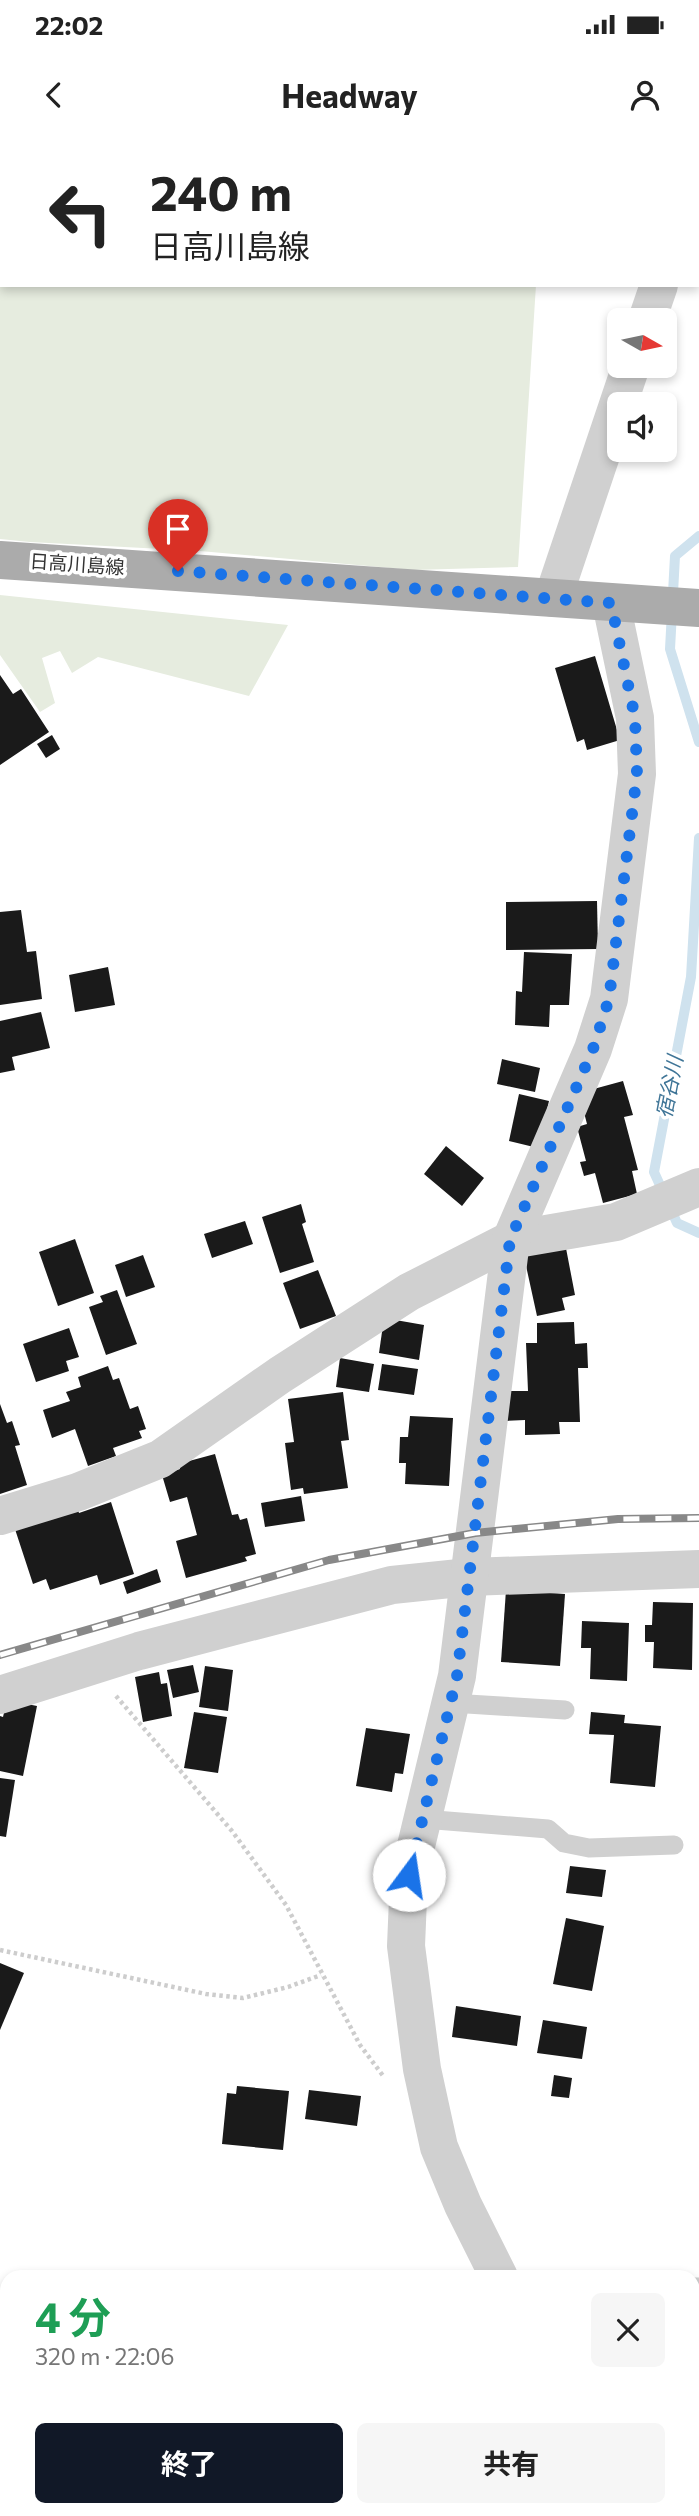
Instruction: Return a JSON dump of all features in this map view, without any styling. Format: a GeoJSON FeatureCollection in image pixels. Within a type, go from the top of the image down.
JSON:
{"type":"FeatureCollection","features":[{"type":"Feature","properties":{"kind":"main road","name":"日高川島線"},"geometry":{"type":"LineString","coordinates":[[0,559],[698,608]]}},
{"type":"Feature","properties":{"kind":"street"},"geometry":{"type":"LineString","coordinates":[[651,308],[658,287]]}},
{"type":"Feature","properties":{"kind":"street"},"geometry":{"type":"LineString","coordinates":[[553,598],[627,378]]}},
{"type":"Feature","properties":{"kind":"street"},"geometry":{"type":"LineString","coordinates":[[496,2270],[463,2205],[439,2147],[422,2069],[406,1946],[409,1875],[457,1676],[510,1240],[593,1049],[609,999],[637,774],[635,718],[623,604]]}},
{"type":"Feature","properties":{"kind":"street"},"geometry":{"type":"LineString","coordinates":[[0,1516],[78,1492],[160,1459],[280,1375],[409,1292],[510,1240],[616,1222],[699,1187]]}},
{"type":"Feature","properties":{"kind":"street"},"geometry":{"type":"LineString","coordinates":[[0,1695],[139,1651],[392,1585],[470,1577],[699,1569]]}},
{"type":"Feature","properties":{"kind":"lane"},"geometry":{"type":"LineString","coordinates":[[451,1703],[565,1710]]}},
{"type":"Feature","properties":{"kind":"lane"},"geometry":{"type":"LineString","coordinates":[[423,1819],[548,1829],[565,1843],[589,1848],[674,1845]]}},
{"type":"Feature","properties":{"kind":"path"},"geometry":{"type":"LineString","coordinates":[[91,1666],[232,1831],[286,1905],[360,2045],[391,2087]]}},
{"type":"Feature","properties":{"kind":"path"},"geometry":{"type":"LineString","coordinates":[[0,1950],[206,1994],[243,1998],[288,1987],[321,1975]]}},
{"type":"Feature","properties":{"kind":"shaded area"},"geometry":{"type":"Polygon","coordinates":[[[0,287],[536,287],[518,567],[413,570],[200,551],[0,539],[0,287]]]}},
{"type":"Feature","properties":{"kind":"shaded area"},"geometry":{"type":"Polygon","coordinates":[[[0,595],[288,625],[249,696],[98,657],[72,673],[60,651],[42,658],[55,703],[40,712],[0,655],[0,595]]]}},
{"type":"Feature","properties":{"kind":"building"},"geometry":{"type":"Polygon","coordinates":[[[595,656],[620,740],[587,750],[584,739],[577,742],[555,668],[595,656]]]}},
{"type":"Feature","properties":{"kind":"building"},"geometry":{"type":"Polygon","coordinates":[[[0,675],[13,694],[21,689],[49,732],[0,765],[0,675]]]}},
{"type":"Feature","properties":{"kind":"building"},"geometry":{"type":"Polygon","coordinates":[[[52,735],[60,749],[46,758],[37,744],[52,735]]]}},
{"type":"Feature","properties":{"kind":"building"},"geometry":{"type":"Polygon","coordinates":[[[597,901],[598,949],[506,950],[506,902],[597,901]]]}},
{"type":"Feature","properties":{"kind":"building"},"geometry":{"type":"Polygon","coordinates":[[[21,910],[27,952],[36,951],[42,999],[0,1005],[0,912],[21,910]]]}},
{"type":"Feature","properties":{"kind":"building"},"geometry":{"type":"Polygon","coordinates":[[[524,952],[572,954],[569,1005],[550,1005],[549,1027],[515,1025],[516,991],[522,992],[524,952]]]}},
{"type":"Feature","properties":{"kind":"building"},"geometry":{"type":"Polygon","coordinates":[[[108,967],[115,1005],[75,1012],[69,975],[108,967]]]}},
{"type":"Feature","properties":{"kind":"building"},"geometry":{"type":"Polygon","coordinates":[[[41,1012],[50,1048],[12,1057],[15,1070],[0,1073],[0,1021],[41,1012]]]}},
{"type":"Feature","properties":{"kind":"building"},"geometry":{"type":"Polygon","coordinates":[[[502,1059],[540,1068],[535,1092],[497,1084],[502,1059]]]}},
{"type":"Feature","properties":{"kind":"building"},"geometry":{"type":"Polygon","coordinates":[[[623,1081],[633,1115],[624,1117],[638,1170],[632,1171],[637,1194],[603,1203],[595,1173],[584,1176],[580,1162],[586,1161],[577,1127],[587,1124],[579,1093],[623,1081]]]}},
{"type":"Feature","properties":{"kind":"building"},"geometry":{"type":"Polygon","coordinates":[[[519,1094],[549,1101],[538,1148],[509,1141],[519,1094]]]}},
{"type":"Feature","properties":{"kind":"building"},"geometry":{"type":"Polygon","coordinates":[[[446,1146],[484,1178],[462,1206],[424,1174],[446,1146]]]}},
{"type":"Feature","properties":{"kind":"building"},"geometry":{"type":"Polygon","coordinates":[[[301,1204],[306,1222],[302,1224],[314,1262],[280,1273],[262,1217],[301,1204]]]}},
{"type":"Feature","properties":{"kind":"building"},"geometry":{"type":"Polygon","coordinates":[[[245,1221],[253,1244],[212,1258],[204,1234],[245,1221]]]}},
{"type":"Feature","properties":{"kind":"building"},"geometry":{"type":"Polygon","coordinates":[[[75,1239],[94,1293],[58,1306],[39,1252],[75,1239]]]}},
{"type":"Feature","properties":{"kind":"building"},"geometry":{"type":"Polygon","coordinates":[[[565,1243],[575,1295],[562,1298],[565,1310],[537,1316],[523,1252],[565,1243]]]}},
{"type":"Feature","properties":{"kind":"building"},"geometry":{"type":"Polygon","coordinates":[[[143,1255],[155,1287],[126,1297],[115,1265],[143,1255]]]}},
{"type":"Feature","properties":{"kind":"building"},"geometry":{"type":"Polygon","coordinates":[[[318,1270],[336,1316],[300,1329],[283,1283],[318,1270]]]}},
{"type":"Feature","properties":{"kind":"building"},"geometry":{"type":"Polygon","coordinates":[[[117,1290],[137,1344],[106,1355],[89,1307],[103,1302],[100,1296],[117,1290]]]}},
{"type":"Feature","properties":{"kind":"building"},"geometry":{"type":"Polygon","coordinates":[[[384,1318],[424,1325],[419,1360],[379,1353],[384,1318]]]}},
{"type":"Feature","properties":{"kind":"building"},"geometry":{"type":"Polygon","coordinates":[[[574,1322],[575,1344],[587,1343],[588,1368],[578,1368],[580,1422],[559,1422],[560,1434],[525,1435],[525,1420],[505,1421],[504,1391],[528,1391],[526,1343],[537,1343],[537,1323],[574,1322]]]}},
{"type":"Feature","properties":{"kind":"building"},"geometry":{"type":"Polygon","coordinates":[[[69,1328],[79,1357],[66,1361],[69,1371],[36,1382],[23,1344],[69,1328]]]}},
{"type":"Feature","properties":{"kind":"building"},"geometry":{"type":"Polygon","coordinates":[[[340,1358],[374,1364],[369,1392],[336,1387],[340,1358]]]}},
{"type":"Feature","properties":{"kind":"building"},"geometry":{"type":"Polygon","coordinates":[[[382,1364],[418,1369],[414,1395],[378,1390],[382,1364]]]}},
{"type":"Feature","properties":{"kind":"building"},"geometry":{"type":"Polygon","coordinates":[[[108,1366],[113,1380],[119,1378],[130,1409],[138,1406],[146,1429],[139,1431],[142,1438],[113,1448],[116,1456],[88,1466],[75,1429],[52,1438],[43,1410],[70,1401],[66,1392],[81,1387],[78,1377],[108,1366]]]}},
{"type":"Feature","properties":{"kind":"building"},"geometry":{"type":"Polygon","coordinates":[[[343,1392],[349,1440],[341,1441],[348,1488],[304,1494],[303,1488],[291,1490],[285,1443],[294,1442],[288,1399],[343,1392]]]}},
{"type":"Feature","properties":{"kind":"building"},"geometry":{"type":"Polygon","coordinates":[[[0,1404],[7,1423],[12,1421],[20,1445],[15,1446],[27,1485],[0,1494],[0,1404]]]}},
{"type":"Feature","properties":{"kind":"building"},"geometry":{"type":"Polygon","coordinates":[[[410,1416],[453,1418],[449,1486],[405,1484],[406,1463],[399,1463],[400,1437],[408,1437],[410,1416]]]}},
{"type":"Feature","properties":{"kind":"building"},"geometry":{"type":"Polygon","coordinates":[[[215,1454],[232,1515],[238,1514],[240,1520],[247,1518],[256,1554],[245,1557],[247,1561],[186,1578],[176,1541],[197,1535],[187,1497],[170,1502],[162,1475],[180,1469],[178,1464],[215,1454]]]}},
{"type":"Feature","properties":{"kind":"building"},"geometry":{"type":"Polygon","coordinates":[[[301,1496],[305,1521],[265,1527],[261,1503],[301,1496]]]}},
{"type":"Feature","properties":{"kind":"building"},"geometry":{"type":"Polygon","coordinates":[[[74,1499],[79,1513],[111,1502],[134,1574],[100,1585],[97,1575],[50,1590],[46,1579],[33,1584],[12,1520],[74,1499]]]}},
{"type":"Feature","properties":{"kind":"building"},"geometry":{"type":"Polygon","coordinates":[[[157,1569],[161,1582],[127,1594],[123,1582],[157,1569]]]}},
{"type":"Feature","properties":{"kind":"building"},"geometry":{"type":"Polygon","coordinates":[[[506,1590],[565,1594],[560,1666],[501,1662],[506,1590]]]}},
{"type":"Feature","properties":{"kind":"building"},"geometry":{"type":"Polygon","coordinates":[[[653,1602],[693,1603],[692,1670],[653,1668],[654,1642],[645,1642],[645,1625],[652,1625],[653,1602]]]}},
{"type":"Feature","properties":{"kind":"building"},"geometry":{"type":"Polygon","coordinates":[[[582,1621],[629,1623],[627,1681],[590,1679],[591,1648],[581,1648],[582,1621]]]}},
{"type":"Feature","properties":{"kind":"building"},"geometry":{"type":"Polygon","coordinates":[[[193,1665],[199,1692],[173,1698],[167,1670],[193,1665]]]}},
{"type":"Feature","properties":{"kind":"building"},"geometry":{"type":"Polygon","coordinates":[[[205,1666],[233,1670],[228,1711],[199,1707],[205,1666]]]}},
{"type":"Feature","properties":{"kind":"building"},"geometry":{"type":"Polygon","coordinates":[[[159,1672],[161,1684],[167,1683],[172,1716],[143,1722],[135,1677],[159,1672]]]}},
{"type":"Feature","properties":{"kind":"building"},"geometry":{"type":"Polygon","coordinates":[[[7,1700],[37,1706],[23,1776],[0,1771],[0,1716],[3,1717],[7,1700]]]}},
{"type":"Feature","properties":{"kind":"building"},"geometry":{"type":"Polygon","coordinates":[[[194,1712],[227,1717],[218,1773],[184,1768],[194,1712]]]}},
{"type":"Feature","properties":{"kind":"building"},"geometry":{"type":"Polygon","coordinates":[[[591,1712],[625,1715],[624,1723],[661,1726],[655,1787],[610,1783],[614,1735],[589,1734],[591,1712]]]}},
{"type":"Feature","properties":{"kind":"building"},"geometry":{"type":"Polygon","coordinates":[[[366,1728],[410,1734],[403,1774],[395,1773],[392,1792],[356,1786],[366,1728]]]}},
{"type":"Feature","properties":{"kind":"building"},"geometry":{"type":"Polygon","coordinates":[[[0,1778],[15,1780],[6,1837],[0,1836],[0,1778]]]}},
{"type":"Feature","properties":{"kind":"building"},"geometry":{"type":"Polygon","coordinates":[[[570,1866],[606,1870],[602,1897],[566,1893],[570,1866]]]}},
{"type":"Feature","properties":{"kind":"building"},"geometry":{"type":"Polygon","coordinates":[[[566,1918],[604,1926],[592,1991],[553,1984],[566,1918]]]}},
{"type":"Feature","properties":{"kind":"building"},"geometry":{"type":"Polygon","coordinates":[[[0,1963],[24,1973],[0,2030],[0,1963]]]}},
{"type":"Feature","properties":{"kind":"building"},"geometry":{"type":"Polygon","coordinates":[[[456,2006],[521,2016],[517,2046],[452,2037],[456,2006]]]}},
{"type":"Feature","properties":{"kind":"building"},"geometry":{"type":"Polygon","coordinates":[[[543,2020],[587,2027],[582,2059],[537,2053],[543,2020]]]}},
{"type":"Feature","properties":{"kind":"building"},"geometry":{"type":"Polygon","coordinates":[[[554,2075],[572,2078],[569,2098],[551,2096],[554,2075]]]}},
{"type":"Feature","properties":{"kind":"building"},"geometry":{"type":"Polygon","coordinates":[[[237,2086],[289,2091],[283,2150],[222,2144],[227,2093],[236,2094],[237,2086]]]}},
{"type":"Feature","properties":{"kind":"building"},"geometry":{"type":"Polygon","coordinates":[[[309,2090],[361,2096],[357,2126],[305,2119],[309,2090]]]}},
{"type":"Feature","properties":{"kind":"waterway","name":"宿谷川"},"geometry":{"type":"LineString","coordinates":[[699,536],[675,556],[670,649],[699,742]]}},
{"type":"Feature","properties":{"kind":"waterway","name":"宿谷川"},"geometry":{"type":"LineString","coordinates":[[699,838],[691,977],[654,1172],[677,1223],[699,1233]]}},
{"type":"Feature","properties":{"kind":"railway"},"geometry":{"type":"LineString","coordinates":[[0,1655],[329,1560],[475,1533],[618,1519],[699,1518]]}},
{"type":"Feature","properties":{"kind":"route"},"geometry":{"type":"LineString","coordinates":[[178,571],[611,603],[635,718],[637,774],[609,999],[593,1049],[510,1240],[457,1676],[409,1875]]}}]}
